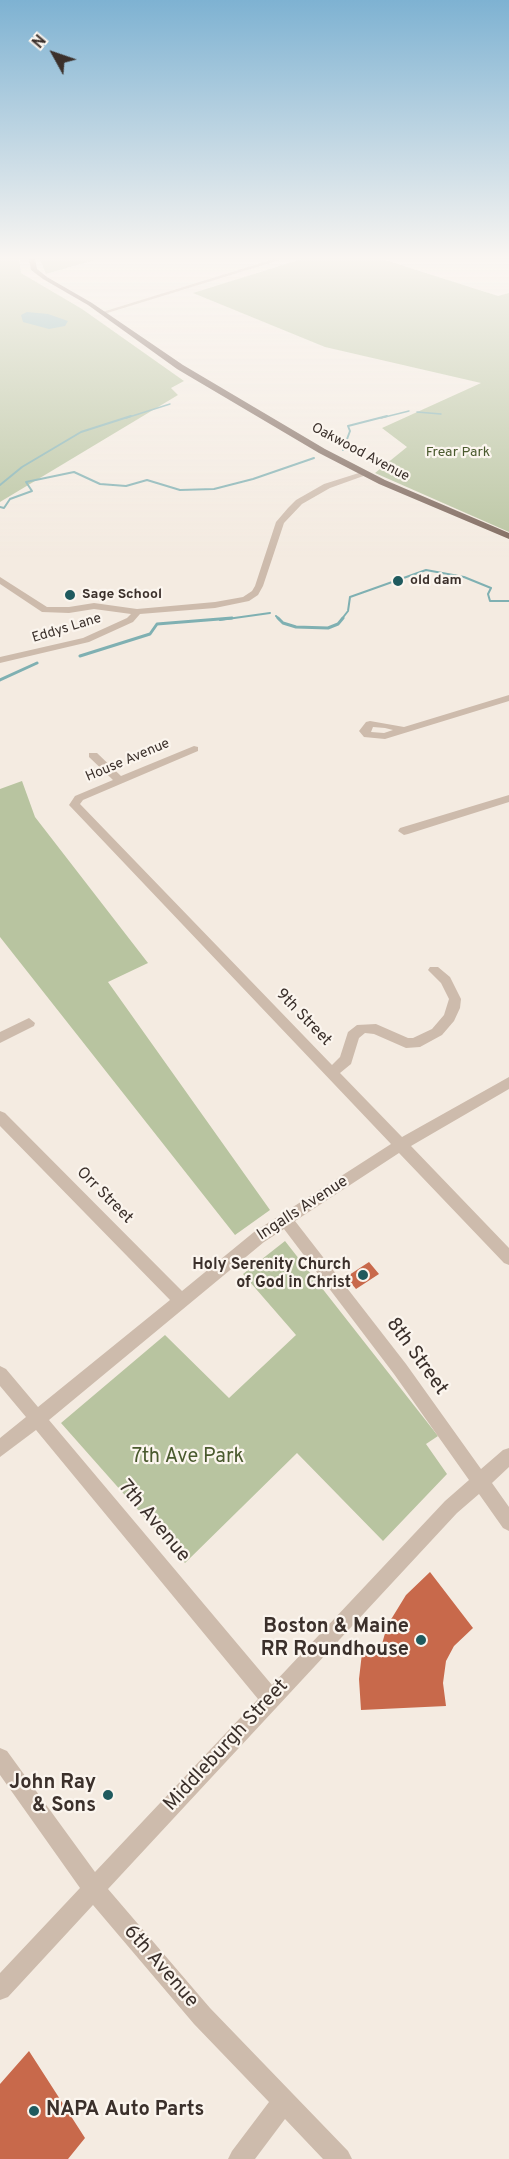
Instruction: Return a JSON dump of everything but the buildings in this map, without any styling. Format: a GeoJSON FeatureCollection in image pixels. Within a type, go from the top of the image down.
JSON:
{"type":"FeatureCollection","features":[{"type":"Feature","properties":{"kind":"main road","name":"Oakwood Avenue"},"geometry":{"type":"LineString","coordinates":[[170,360],[365,474],[509,536]]}},
{"type":"Feature","properties":{"kind":"street","name":"Eddys Lane"},"geometry":{"type":"LineString","coordinates":[[0,580],[45,610],[69,610],[94,606],[137,612],[214,605],[246,599],[255,593],[259,586],[280,522],[291,510],[299,502],[327,486],[365,474]]}},
{"type":"Feature","properties":{"kind":"street","name":"Eddys Lane"},"geometry":{"type":"LineString","coordinates":[[0,660],[86,640],[130,620],[137,612]]}},
{"type":"Feature","properties":{"kind":"street"},"geometry":{"type":"LineString","coordinates":[[405,730],[509,698]]}},
{"type":"Feature","properties":{"kind":"street","name":"House Avenue"},"geometry":{"type":"LineString","coordinates":[[75,801],[194,749]]}},
{"type":"Feature","properties":{"kind":"street"},"geometry":{"type":"LineString","coordinates":[[93,755],[120,781]]}},
{"type":"Feature","properties":{"kind":"street"},"geometry":{"type":"LineString","coordinates":[[404,831],[509,798]]}},
{"type":"Feature","properties":{"kind":"street","name":"9th Street"},"geometry":{"type":"LineString","coordinates":[[75,801],[74,806],[509,1258]]}},
{"type":"Feature","properties":{"kind":"street"},"geometry":{"type":"LineString","coordinates":[[331,1073],[346,1060],[352,1035],[362,1028],[376,1029],[406,1043],[415,1043],[437,1032],[449,1018],[455,999],[446,980],[434,970]]}},
{"type":"Feature","properties":{"kind":"street"},"geometry":{"type":"LineString","coordinates":[[0,1038],[28,1023]]}},
{"type":"Feature","properties":{"kind":"street","name":"Ingalls Avenue"},"geometry":{"type":"LineString","coordinates":[[0,1449],[181,1300],[285,1219],[401,1145],[509,1082]]}},
{"type":"Feature","properties":{"kind":"street","name":"Orr Street"},"geometry":{"type":"LineString","coordinates":[[0,1117],[181,1300]]}},
{"type":"Feature","properties":{"kind":"street","name":"8th Street"},"geometry":{"type":"LineString","coordinates":[[285,1219],[400,1369],[509,1522]]}},
{"type":"Feature","properties":{"kind":"street","name":"7th Avenue"},"geometry":{"type":"LineString","coordinates":[[0,1374],[271,1699]]}},
{"type":"Feature","properties":{"kind":"street","name":"Middleburgh Street"},"geometry":{"type":"LineString","coordinates":[[0,1989],[451,1507],[509,1456]]}},
{"type":"Feature","properties":{"kind":"street","name":"6th Avenue"},"geometry":{"type":"LineString","coordinates":[[0,1758],[94,1889],[202,2016],[340,2159]]}},
{"type":"Feature","properties":{"kind":"street"},"geometry":{"type":"LineString","coordinates":[[240,2159],[284,2102]]}},
{"type":"Feature","properties":{"kind":"green space"},"geometry":{"type":"Polygon","coordinates":[[[0,360],[154,360],[184,381],[171,388],[178,395],[0,502],[0,360]]]}},
{"type":"Feature","properties":{"kind":"green space","name":"Frear Park"},"geometry":{"type":"Polygon","coordinates":[[[380,360],[509,360],[509,532],[375,473],[407,447],[382,428],[481,383],[380,360]]]}},
{"type":"Feature","properties":{"kind":"green space"},"geometry":{"type":"Polygon","coordinates":[[[22,781],[35,817],[148,963],[108,982],[270,1210],[235,1235],[0,937],[0,789],[22,781]]]}},
{"type":"Feature","properties":{"kind":"green space","name":"7th Ave Park"},"geometry":{"type":"Polygon","coordinates":[[[285,1241],[438,1436],[426,1444],[447,1474],[383,1541],[297,1453],[185,1563],[61,1423],[165,1335],[229,1398],[296,1335],[243,1274],[285,1241]]]}},
{"type":"Feature","properties":{"kind":"waterway"},"geometry":{"type":"LineString","coordinates":[[126,418],[170,404]]}},
{"type":"Feature","properties":{"kind":"waterway"},"geometry":{"type":"LineString","coordinates":[[381,418],[409,411]]}},
{"type":"Feature","properties":{"kind":"waterway"},"geometry":{"type":"LineString","coordinates":[[417,412],[441,414]]}},
{"type":"Feature","properties":{"kind":"waterway"},"geometry":{"type":"LineString","coordinates":[[0,485],[22,467],[81,432],[131,416]]}},
{"type":"Feature","properties":{"kind":"waterway"},"geometry":{"type":"LineString","coordinates":[[343,450],[350,431],[348,426],[387,416]]}},
{"type":"Feature","properties":{"kind":"waterway"},"geometry":{"type":"LineString","coordinates":[[0,507],[4,508],[10,499],[32,491],[26,482],[74,472],[100,484],[126,486],[147,480],[180,490],[214,489],[253,479],[314,458]]}},
{"type":"Feature","properties":{"kind":"waterway"},"geometry":{"type":"LineString","coordinates":[[341,620],[348,611],[350,597],[426,570],[464,577],[491,588],[488,594],[490,601],[509,601]]}},
{"type":"Feature","properties":{"kind":"waterway"},"geometry":{"type":"LineString","coordinates":[[220,620],[270,613]]}},
{"type":"Feature","properties":{"kind":"waterway"},"geometry":{"type":"LineString","coordinates":[[276,616],[283,623],[296,627],[328,628],[338,624],[343,618]]}},
{"type":"Feature","properties":{"kind":"waterway"},"geometry":{"type":"LineString","coordinates":[[80,656],[150,634],[157,624],[232,618]]}},
{"type":"Feature","properties":{"kind":"waterway"},"geometry":{"type":"LineString","coordinates":[[0,680],[37,663]]}},
{"type":"Feature","properties":{"kind":"place","name":"old dam"},"geometry":{"type":"Point","coordinates":[398,581]}},
{"type":"Feature","properties":{"kind":"place","name":"Sage School"},"geometry":{"type":"Point","coordinates":[70,595]}},
{"type":"Feature","properties":{"kind":"place","name":"Holy Serenity Church of God in Christ"},"geometry":{"type":"Point","coordinates":[363,1275]}},
{"type":"Feature","properties":{"kind":"place","name":"Boston & Maine RR Roundhouse"},"geometry":{"type":"Point","coordinates":[421,1640]}},
{"type":"Feature","properties":{"kind":"place","name":"John Ray & Sons"},"geometry":{"type":"Point","coordinates":[108,1795]}},
{"type":"Feature","properties":{"kind":"place","name":"NAPA Auto Parts"},"geometry":{"type":"Point","coordinates":[34,2111]}}]}
